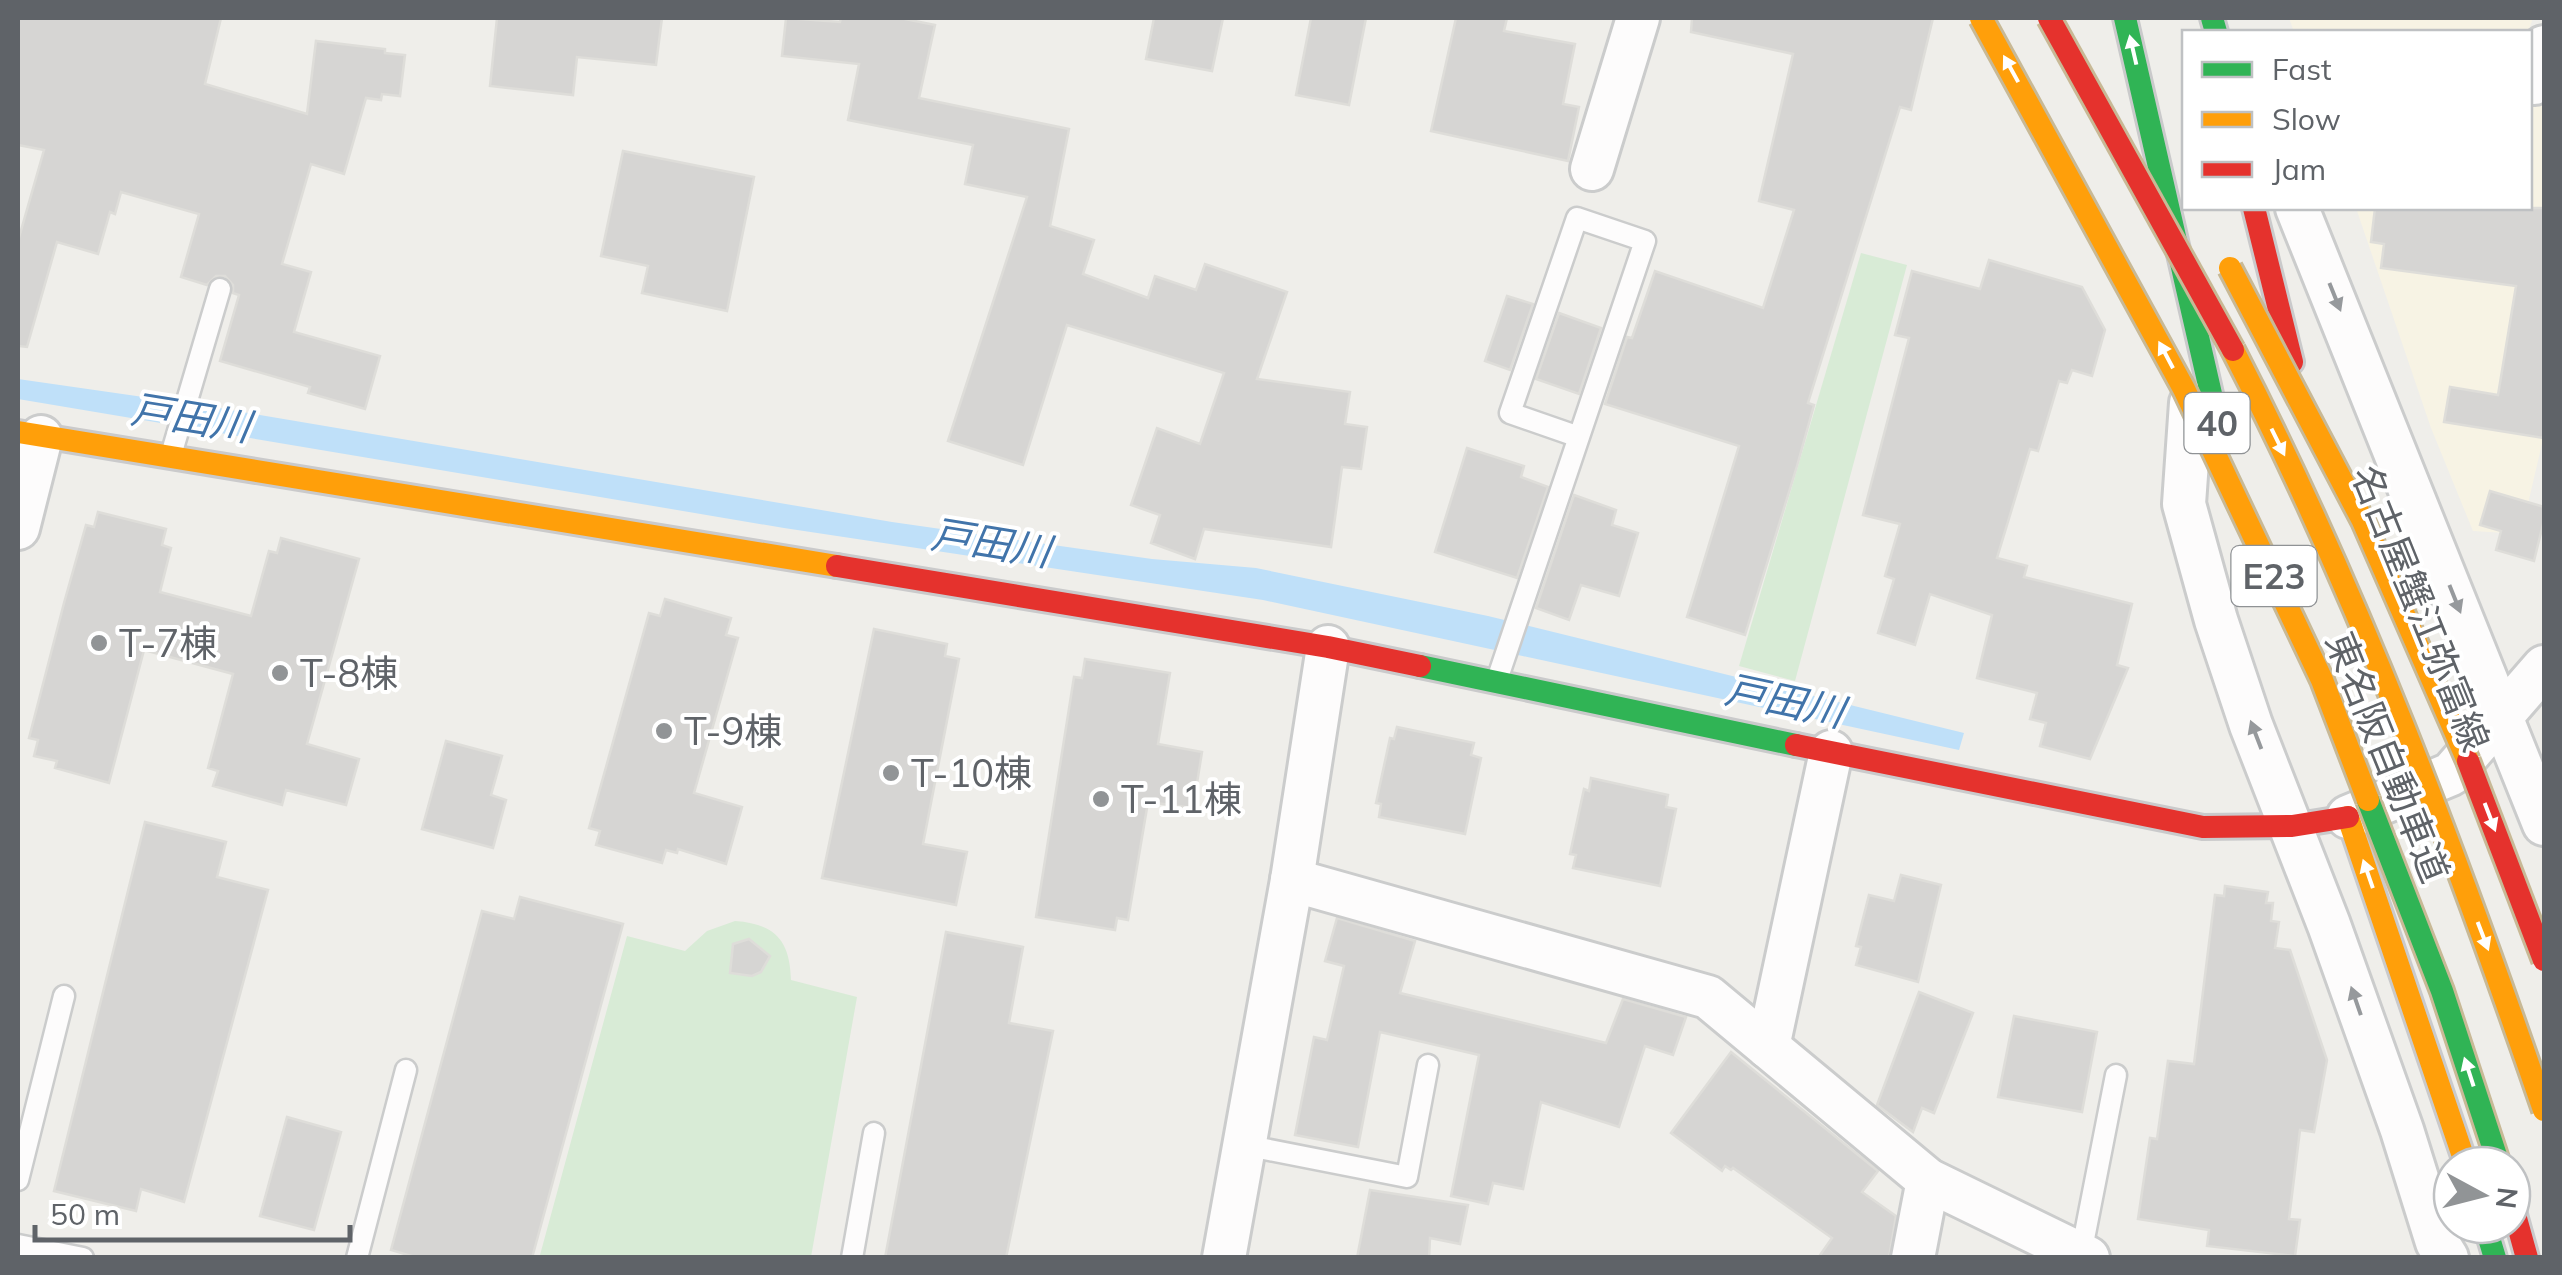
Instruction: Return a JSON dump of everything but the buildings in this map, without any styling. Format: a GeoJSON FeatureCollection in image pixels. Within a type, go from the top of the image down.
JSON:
{"type":"FeatureCollection","features":[{"type":"Feature","properties":{"kind":"main road","name":"東名阪自動車道"},"geometry":{"type":"LineString","coordinates":[[1981,18],[2184,389],[2322,680],[2442,991],[2492,1145]]}},
{"type":"Feature","properties":{"kind":"main road","name":"東名阪自動車道"},"geometry":{"type":"LineString","coordinates":[[2049,18],[2243,369],[2315,517],[2440,818],[2544,1110]]}},
{"type":"Feature","properties":{"kind":"main road"},"geometry":{"type":"LineString","coordinates":[[2068,18],[2116,87],[2178,207]]}},
{"type":"Feature","properties":{"kind":"main road","name":"40"},"geometry":{"type":"LineString","coordinates":[[2125,18],[2178,207],[2197,337],[2228,470],[2268,602],[2299,685]]}},
{"type":"Feature","properties":{"kind":"main road","name":"名古屋蟹江弥富線"},"geometry":{"type":"LineString","coordinates":[[2254,210],[2289,351],[2364,570],[2534,964]]}},
{"type":"Feature","properties":{"kind":"main road"},"geometry":{"type":"LineString","coordinates":[[2222,254],[2290,372],[2356,502],[2480,792],[2534,964]]}},
{"type":"Feature","properties":{"kind":"main road"},"geometry":{"type":"LineString","coordinates":[[27,434],[1328,647],[2203,827],[2292,826],[2345,808],[2459,1145]]}},
{"type":"Feature","properties":{"kind":"street"},"geometry":{"type":"LineString","coordinates":[[1592,169],[1638,18]]}},
{"type":"Feature","properties":{"kind":"street"},"geometry":{"type":"LineString","coordinates":[[2025,18],[2127,172],[2178,207]]}},
{"type":"Feature","properties":{"kind":"street"},"geometry":{"type":"LineString","coordinates":[[2299,210],[2544,824]]}},
{"type":"Feature","properties":{"kind":"street"},"geometry":{"type":"LineString","coordinates":[[2197,337],[2184,504],[2216,620],[2251,725],[2292,826],[2402,1130],[2437,1242],[2446,1258]]}},
{"type":"Feature","properties":{"kind":"street"},"geometry":{"type":"LineString","coordinates":[[18,528],[27,434]]}},
{"type":"Feature","properties":{"kind":"street"},"geometry":{"type":"LineString","coordinates":[[1224,1258],[1292,880],[1328,647]]}},
{"type":"Feature","properties":{"kind":"street"},"geometry":{"type":"LineString","coordinates":[[2345,808],[2451,774],[2544,668]]}},
{"type":"Feature","properties":{"kind":"street"},"geometry":{"type":"LineString","coordinates":[[1768,1047],[1831,752]]}},
{"type":"Feature","properties":{"kind":"street"},"geometry":{"type":"LineString","coordinates":[[1292,880],[1708,998],[1928,1180],[2084,1256]]}},
{"type":"Feature","properties":{"kind":"street"},"geometry":{"type":"LineString","coordinates":[[2399,963],[2396,1044],[2402,1130]]}},
{"type":"Feature","properties":{"kind":"street"},"geometry":{"type":"LineString","coordinates":[[1913,1258],[1928,1180]]}},
{"type":"Feature","properties":{"kind":"lane"},"geometry":{"type":"LineString","coordinates":[[1496,682],[1518,618],[1579,437],[1645,241],[1576,218],[1510,413],[1579,437]]}},
{"type":"Feature","properties":{"kind":"lane"},"geometry":{"type":"LineString","coordinates":[[170,457],[220,290]]}},
{"type":"Feature","properties":{"kind":"lane"},"geometry":{"type":"LineString","coordinates":[[18,1180],[64,996]]}},
{"type":"Feature","properties":{"kind":"lane"},"geometry":{"type":"LineString","coordinates":[[1244,1145],[1407,1177],[1428,1065]]}},
{"type":"Feature","properties":{"kind":"lane"},"geometry":{"type":"LineString","coordinates":[[358,1258],[406,1070]]}},
{"type":"Feature","properties":{"kind":"lane"},"geometry":{"type":"LineString","coordinates":[[2084,1256],[2116,1075]]}},
{"type":"Feature","properties":{"kind":"lane"},"geometry":{"type":"LineString","coordinates":[[852,1258],[874,1134]]}},
{"type":"Feature","properties":{"kind":"lane"},"geometry":{"type":"LineString","coordinates":[[18,1244],[83,1258]]}},
{"type":"Feature","properties":{"kind":"shaded area"},"geometry":{"type":"Polygon","coordinates":[[[2289,18],[2533,18],[2529,30],[2293,30],[2289,18]]]}},
{"type":"Feature","properties":{"kind":"shaded area"},"geometry":{"type":"Polygon","coordinates":[[[2532,101],[2544,103],[2544,435],[2521,534],[2473,531],[2431,428],[2357,210],[2532,210],[2532,101]]]}},
{"type":"Feature","properties":{"kind":"green space"},"geometry":{"type":"Polygon","coordinates":[[[1861,253],[1907,265],[1795,681],[1739,666],[1861,253]]]}},
{"type":"Feature","properties":{"kind":"green space"},"geometry":{"type":"Polygon","coordinates":[[[735,921],[760,926],[778,937],[787,954],[791,980],[857,997],[811,1257],[540,1255],[627,936],[685,951],[707,931],[735,921]]]}},
{"type":"Feature","properties":{"kind":"water","name":"戸田川"},"geometry":{"type":"Polygon","coordinates":[[[18,379],[213,407],[892,522],[1152,559],[1256,568],[1488,616],[1964,733],[1959,750],[1263,600],[784,528],[18,399],[18,379]]]}},
{"type":"Feature","properties":{"kind":"traffic: fast"},"geometry":{"type":"LineString","coordinates":[[2125,18],[2222,442]]}},
{"type":"Feature","properties":{"kind":"traffic: fast"},"geometry":{"type":"LineString","coordinates":[[2212,18],[2215,30]]}},
{"type":"Feature","properties":{"kind":"traffic: fast"},"geometry":{"type":"LineString","coordinates":[[1420,666],[1796,745]]}},
{"type":"Feature","properties":{"kind":"traffic: fast"},"geometry":{"type":"LineString","coordinates":[[2368,800],[2442,991],[2492,1145]]}},
{"type":"Feature","properties":{"kind":"traffic: fast"},"geometry":{"type":"LineString","coordinates":[[2491,1245],[2495,1258]]}},
{"type":"Feature","properties":{"kind":"traffic: slow"},"geometry":{"type":"LineString","coordinates":[[1981,18],[2184,389],[2322,680],[2368,800]]}},
{"type":"Feature","properties":{"kind":"traffic: slow"},"geometry":{"type":"LineString","coordinates":[[2230,268],[2363,521],[2468,761]]}},
{"type":"Feature","properties":{"kind":"traffic: slow"},"geometry":{"type":"LineString","coordinates":[[2233,350],[2322,535],[2402,724],[2476,916],[2544,1110]]}},
{"type":"Feature","properties":{"kind":"traffic: slow"},"geometry":{"type":"LineString","coordinates":[[18,432],[837,566]]}},
{"type":"Feature","properties":{"kind":"traffic: slow"},"geometry":{"type":"LineString","coordinates":[[2348,817],[2459,1145]]}},
{"type":"Feature","properties":{"kind":"traffic: jam"},"geometry":{"type":"LineString","coordinates":[[2049,18],[2233,350]]}},
{"type":"Feature","properties":{"kind":"traffic: jam"},"geometry":{"type":"LineString","coordinates":[[2254,210],[2292,362]]}},
{"type":"Feature","properties":{"kind":"traffic: jam"},"geometry":{"type":"LineString","coordinates":[[837,566],[1328,647],[1420,666]]}},
{"type":"Feature","properties":{"kind":"traffic: jam"},"geometry":{"type":"LineString","coordinates":[[1796,745],[2203,827],[2292,826],[2348,817]]}},
{"type":"Feature","properties":{"kind":"traffic: jam"},"geometry":{"type":"LineString","coordinates":[[2468,761],[2544,960]]}},
{"type":"Feature","properties":{"kind":"traffic: jam"},"geometry":{"type":"LineString","coordinates":[[2523,1245],[2527,1258]]}},
{"type":"Feature","properties":{"kind":"place","name":"T-7棟"},"geometry":{"type":"Point","coordinates":[99,643]}},
{"type":"Feature","properties":{"kind":"place","name":"T-8棟"},"geometry":{"type":"Point","coordinates":[280,673]}},
{"type":"Feature","properties":{"kind":"place","name":"T-9棟"},"geometry":{"type":"Point","coordinates":[664,731]}},
{"type":"Feature","properties":{"kind":"place","name":"T-10棟"},"geometry":{"type":"Point","coordinates":[891,773]}},
{"type":"Feature","properties":{"kind":"place","name":"T-11棟"},"geometry":{"type":"Point","coordinates":[1101,799]}}]}
